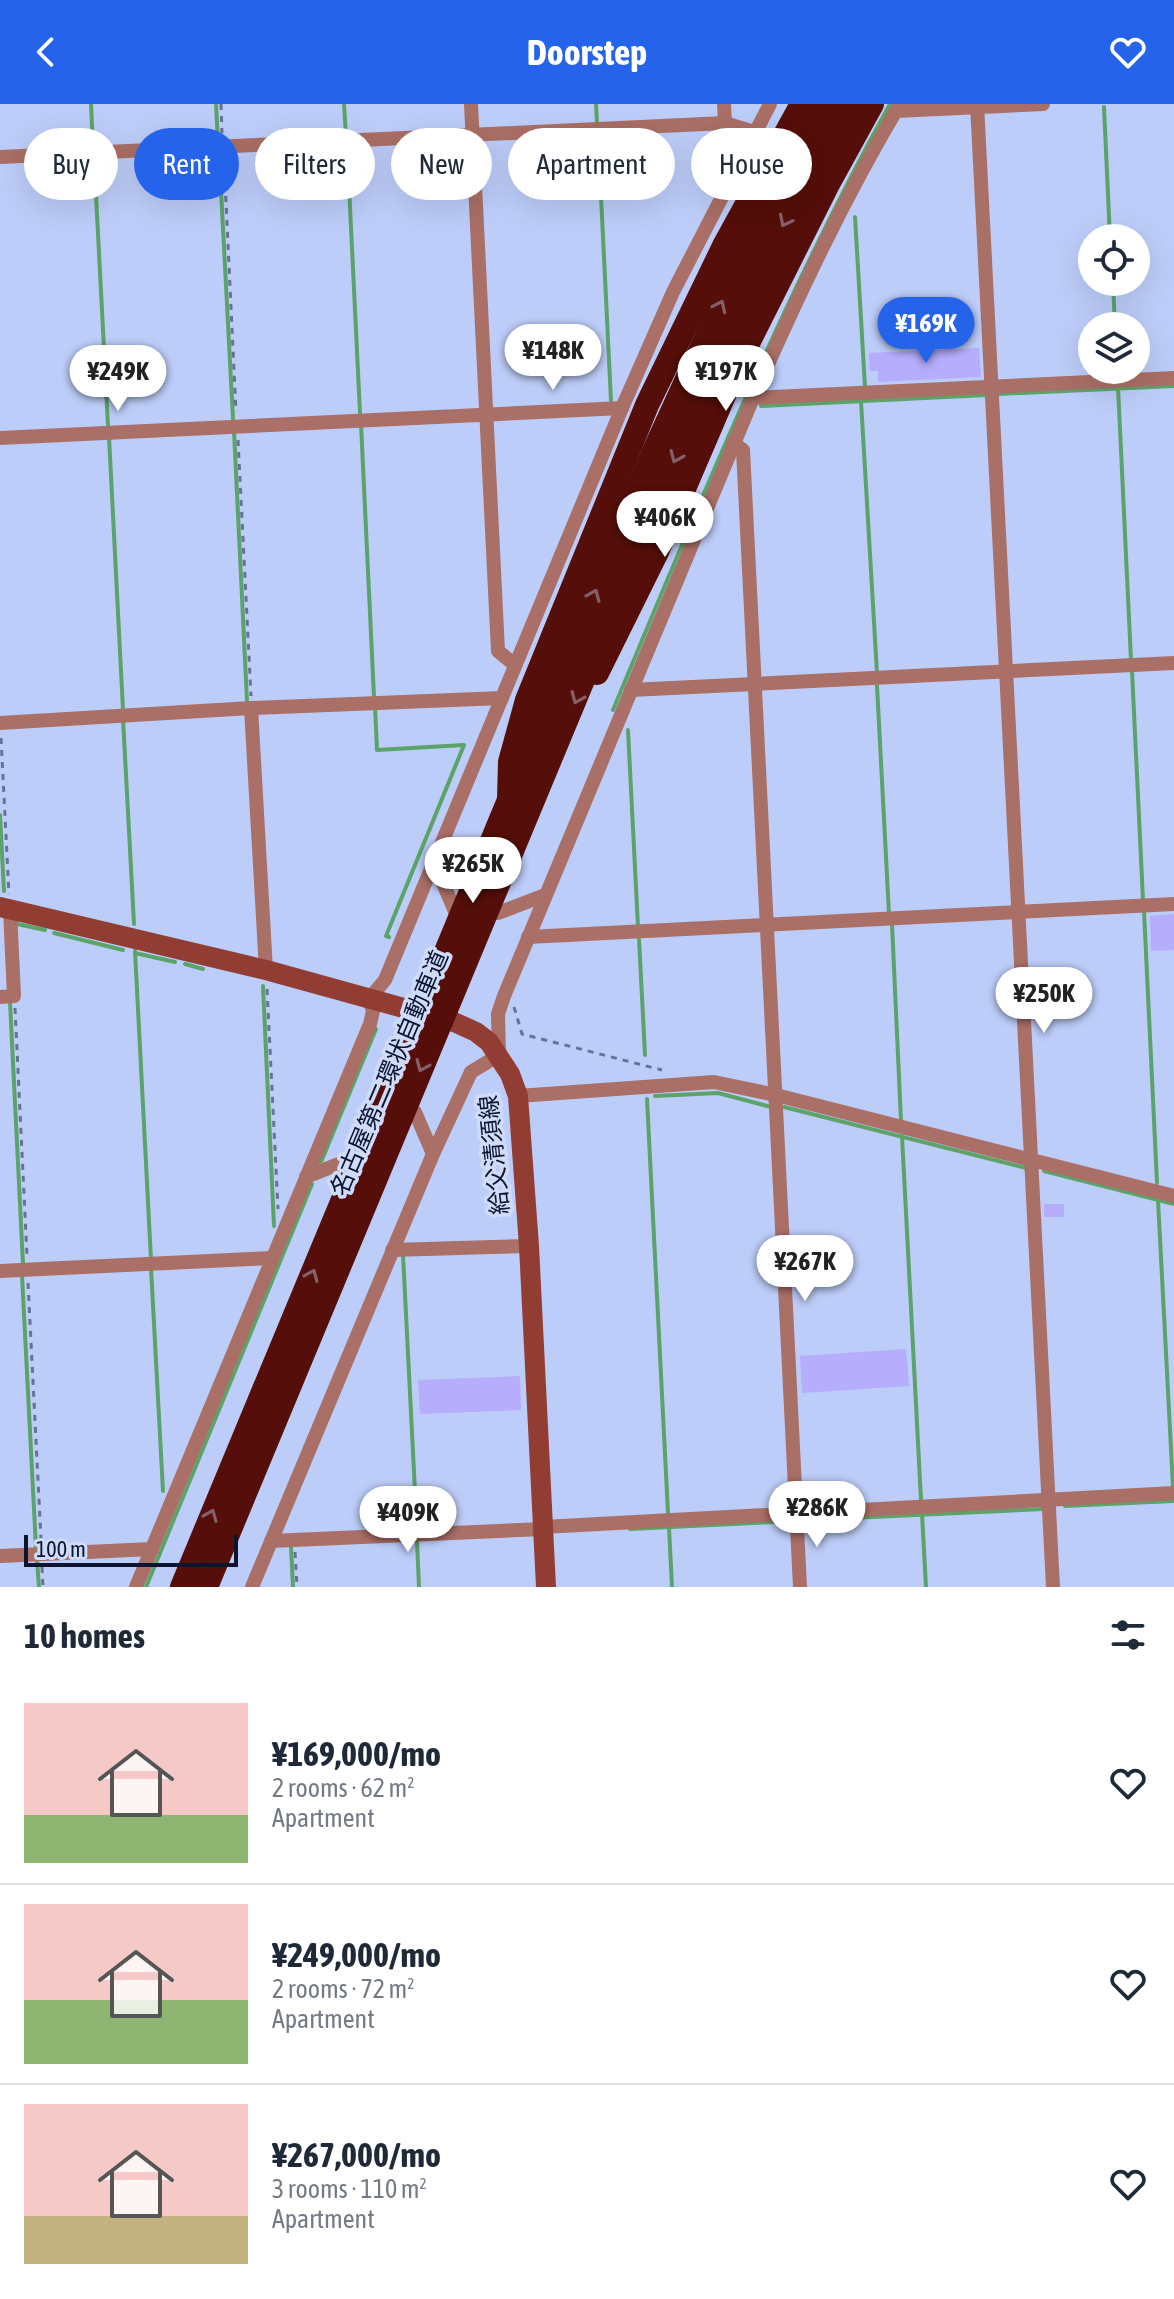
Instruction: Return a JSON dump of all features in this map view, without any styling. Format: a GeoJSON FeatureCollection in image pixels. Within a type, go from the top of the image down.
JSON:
{"type":"FeatureCollection","features":[{"type":"Feature","properties":{"kind":"highway"},"geometry":{"type":"LineString","coordinates":[[517,864],[509,792],[512,747],[527,700],[647,405],[725,244],[802,104]]}},
{"type":"Feature","properties":{"kind":"highway","name":"名古屋第二環状自動車道"},"geometry":{"type":"LineString","coordinates":[[182,1587],[654,451],[738,268],[825,104]]}},
{"type":"Feature","properties":{"kind":"highway","name":"名古屋第二環状自動車道"},"geometry":{"type":"LineString","coordinates":[[206,1587],[680,447],[757,275],[850,104]]}},
{"type":"Feature","properties":{"kind":"highway"},"geometry":{"type":"LineString","coordinates":[[597,673],[656,554],[737,365],[872,104]]}},
{"type":"Feature","properties":{"kind":"main road","name":"給父清須線"},"geometry":{"type":"LineString","coordinates":[[5,908],[266,970],[454,1022],[476,1032],[499,1055],[518,1096],[529,1246],[546,1587]]}},
{"type":"Feature","properties":{"kind":"street"},"geometry":{"type":"LineString","coordinates":[[471,104],[473,128]]}},
{"type":"Feature","properties":{"kind":"street"},"geometry":{"type":"LineString","coordinates":[[724,104],[725,123]]}},
{"type":"Feature","properties":{"kind":"street"},"geometry":{"type":"LineString","coordinates":[[756,128],[770,104]]}},
{"type":"Feature","properties":{"kind":"street"},"geometry":{"type":"LineString","coordinates":[[252,1587],[392,1250],[471,1072],[499,1055],[498,1014],[504,996],[733,443],[796,301],[843,207],[898,108],[1043,104]]}},
{"type":"Feature","properties":{"kind":"street"},"geometry":{"type":"LineString","coordinates":[[977,106],[1053,1587]]}},
{"type":"Feature","properties":{"kind":"street"},"geometry":{"type":"LineString","coordinates":[[492,133],[725,123],[741,128]]}},
{"type":"Feature","properties":{"kind":"street"},"geometry":{"type":"LineString","coordinates":[[239,144],[391,138]]}},
{"type":"Feature","properties":{"kind":"street"},"geometry":{"type":"LineString","coordinates":[[0,157],[134,150]]}},
{"type":"Feature","properties":{"kind":"street"},"geometry":{"type":"LineString","coordinates":[[476,200],[498,651],[515,665]]}},
{"type":"Feature","properties":{"kind":"street"},"geometry":{"type":"LineString","coordinates":[[136,1587],[370,1024],[373,1011],[369,999],[385,980],[622,408],[673,292],[720,200]]}},
{"type":"Feature","properties":{"kind":"street"},"geometry":{"type":"LineString","coordinates":[[753,398],[1174,378]]}},
{"type":"Feature","properties":{"kind":"street"},"geometry":{"type":"LineString","coordinates":[[0,438],[622,408]]}},
{"type":"Feature","properties":{"kind":"street"},"geometry":{"type":"LineString","coordinates":[[733,443],[743,450],[800,1587]]}},
{"type":"Feature","properties":{"kind":"street"},"geometry":{"type":"LineString","coordinates":[[631,690],[1174,663]]}},
{"type":"Feature","properties":{"kind":"street"},"geometry":{"type":"LineString","coordinates":[[0,723],[251,708],[502,698]]}},
{"type":"Feature","properties":{"kind":"street"},"geometry":{"type":"LineString","coordinates":[[251,708],[266,970]]}},
{"type":"Feature","properties":{"kind":"street"},"geometry":{"type":"LineString","coordinates":[[434,862],[477,964]]}},
{"type":"Feature","properties":{"kind":"street"},"geometry":{"type":"LineString","coordinates":[[498,913],[545,895]]}},
{"type":"Feature","properties":{"kind":"street"},"geometry":{"type":"LineString","coordinates":[[528,937],[1174,904]]}},
{"type":"Feature","properties":{"kind":"street"},"geometry":{"type":"LineString","coordinates":[[5,908],[7,996]]}},
{"type":"Feature","properties":{"kind":"street"},"geometry":{"type":"LineString","coordinates":[[518,1096],[714,1082],[1174,1196]]}},
{"type":"Feature","properties":{"kind":"street"},"geometry":{"type":"LineString","coordinates":[[415,1112],[433,1154]]}},
{"type":"Feature","properties":{"kind":"street"},"geometry":{"type":"LineString","coordinates":[[306,1177],[405,1137]]}},
{"type":"Feature","properties":{"kind":"street"},"geometry":{"type":"LineString","coordinates":[[392,1250],[529,1246]]}},
{"type":"Feature","properties":{"kind":"street"},"geometry":{"type":"LineString","coordinates":[[0,1271],[272,1258]]}},
{"type":"Feature","properties":{"kind":"street"},"geometry":{"type":"LineString","coordinates":[[271,1541],[1174,1493]]}},
{"type":"Feature","properties":{"kind":"street"},"geometry":{"type":"LineString","coordinates":[[0,1556],[152,1549]]}},
{"type":"Feature","properties":{"kind":"path"},"geometry":{"type":"LineString","coordinates":[[221,104],[222,128]]}},
{"type":"Feature","properties":{"kind":"path"},"geometry":{"type":"LineString","coordinates":[[226,200],[251,708]]}},
{"type":"Feature","properties":{"kind":"path"},"geometry":{"type":"LineString","coordinates":[[0,723],[5,908]]}},
{"type":"Feature","properties":{"kind":"path"},"geometry":{"type":"LineString","coordinates":[[266,970],[278,1209]]}},
{"type":"Feature","properties":{"kind":"path"},"geometry":{"type":"LineString","coordinates":[[7,996],[28,1269],[43,1587]]}},
{"type":"Feature","properties":{"kind":"path"},"geometry":{"type":"LineString","coordinates":[[504,996],[513,1001],[522,1034],[669,1072],[686,1084]]}},
{"type":"Feature","properties":{"kind":"path"},"geometry":{"type":"LineString","coordinates":[[294,1541],[297,1587]]}},
{"type":"Feature","properties":{"kind":"building"},"geometry":{"type":"Polygon","coordinates":[[[979,348],[981,377],[878,382],[878,371],[870,371],[869,353],[979,348]]]}},
{"type":"Feature","properties":{"kind":"building"},"geometry":{"type":"Polygon","coordinates":[[[1174,914],[1174,950],[1151,951],[1150,916],[1174,914]]]}},
{"type":"Feature","properties":{"kind":"building"},"geometry":{"type":"Polygon","coordinates":[[[1044,1204],[1064,1204],[1064,1217],[1044,1217],[1044,1204]]]}},
{"type":"Feature","properties":{"kind":"building"},"geometry":{"type":"Polygon","coordinates":[[[906,1349],[909,1386],[802,1393],[800,1356],[906,1349]]]}},
{"type":"Feature","properties":{"kind":"building"},"geometry":{"type":"Polygon","coordinates":[[[520,1376],[521,1410],[420,1414],[418,1380],[520,1376]]]}},
{"type":"Feature","properties":{"kind":"waterway"},"geometry":{"type":"LineString","coordinates":[[91,104],[92,128]]}},
{"type":"Feature","properties":{"kind":"waterway"},"geometry":{"type":"LineString","coordinates":[[216,104],[217,128]]}},
{"type":"Feature","properties":{"kind":"waterway"},"geometry":{"type":"LineString","coordinates":[[344,104],[346,128]]}},
{"type":"Feature","properties":{"kind":"waterway"},"geometry":{"type":"LineString","coordinates":[[596,104],[597,124]]}},
{"type":"Feature","properties":{"kind":"waterway"},"geometry":{"type":"LineString","coordinates":[[613,710],[778,327],[890,104]]}},
{"type":"Feature","properties":{"kind":"waterway"},"geometry":{"type":"LineString","coordinates":[[1104,107],[1109,224]]}},
{"type":"Feature","properties":{"kind":"waterway"},"geometry":{"type":"LineString","coordinates":[[96,200],[108,426]]}},
{"type":"Feature","properties":{"kind":"waterway"},"geometry":{"type":"LineString","coordinates":[[222,200],[233,419]]}},
{"type":"Feature","properties":{"kind":"waterway"},"geometry":{"type":"LineString","coordinates":[[350,200],[360,413]]}},
{"type":"Feature","properties":{"kind":"waterway"},"geometry":{"type":"LineString","coordinates":[[601,200],[611,401]]}},
{"type":"Feature","properties":{"kind":"waterway"},"geometry":{"type":"LineString","coordinates":[[855,217],[865,387]]}},
{"type":"Feature","properties":{"kind":"waterway"},"geometry":{"type":"LineString","coordinates":[[1114,296],[1114,312]]}},
{"type":"Feature","properties":{"kind":"waterway"},"geometry":{"type":"LineString","coordinates":[[998,394],[1174,386]]}},
{"type":"Feature","properties":{"kind":"waterway"},"geometry":{"type":"LineString","coordinates":[[1118,387],[1131,660]]}},
{"type":"Feature","properties":{"kind":"waterway"},"geometry":{"type":"LineString","coordinates":[[761,406],[987,395]]}},
{"type":"Feature","properties":{"kind":"waterway"},"geometry":{"type":"LineString","coordinates":[[861,401],[877,673]]}},
{"type":"Feature","properties":{"kind":"waterway"},"geometry":{"type":"LineString","coordinates":[[361,424],[374,697]]}},
{"type":"Feature","properties":{"kind":"waterway"},"geometry":{"type":"LineString","coordinates":[[234,431],[247,701]]}},
{"type":"Feature","properties":{"kind":"waterway"},"geometry":{"type":"LineString","coordinates":[[109,437],[123,710]]}},
{"type":"Feature","properties":{"kind":"waterway"},"geometry":{"type":"LineString","coordinates":[[1132,671],[1143,900]]}},
{"type":"Feature","properties":{"kind":"waterway"},"geometry":{"type":"LineString","coordinates":[[877,686],[889,914]]}},
{"type":"Feature","properties":{"kind":"waterway"},"geometry":{"type":"LineString","coordinates":[[375,706],[377,750],[464,745],[386,936],[389,937]]}},
{"type":"Feature","properties":{"kind":"waterway"},"geometry":{"type":"LineString","coordinates":[[123,719],[134,924]]}},
{"type":"Feature","properties":{"kind":"waterway"},"geometry":{"type":"LineString","coordinates":[[628,730],[638,927]]}},
{"type":"Feature","properties":{"kind":"waterway"},"geometry":{"type":"LineString","coordinates":[[0,815],[4,891]]}},
{"type":"Feature","properties":{"kind":"waterway"},"geometry":{"type":"LineString","coordinates":[[1144,911],[1157,1183]]}},
{"type":"Feature","properties":{"kind":"waterway"},"geometry":{"type":"LineString","coordinates":[[17,924],[45,930]]}},
{"type":"Feature","properties":{"kind":"waterway"},"geometry":{"type":"LineString","coordinates":[[892,924],[901,1121]]}},
{"type":"Feature","properties":{"kind":"waterway"},"geometry":{"type":"LineString","coordinates":[[54,933],[123,950]]}},
{"type":"Feature","properties":{"kind":"waterway"},"geometry":{"type":"LineString","coordinates":[[639,939],[645,1055]]}},
{"type":"Feature","properties":{"kind":"waterway"},"geometry":{"type":"LineString","coordinates":[[135,951],[151,1260]]}},
{"type":"Feature","properties":{"kind":"waterway"},"geometry":{"type":"LineString","coordinates":[[135,953],[175,962]]}},
{"type":"Feature","properties":{"kind":"waterway"},"geometry":{"type":"LineString","coordinates":[[185,964],[203,969]]}},
{"type":"Feature","properties":{"kind":"waterway"},"geometry":{"type":"LineString","coordinates":[[263,986],[274,1226]]}},
{"type":"Feature","properties":{"kind":"waterway"},"geometry":{"type":"LineString","coordinates":[[10,1002],[23,1264]]}},
{"type":"Feature","properties":{"kind":"waterway"},"geometry":{"type":"LineString","coordinates":[[321,1162],[376,1029]]}},
{"type":"Feature","properties":{"kind":"waterway"},"geometry":{"type":"LineString","coordinates":[[655,1096],[718,1093],[771,1107]]}},
{"type":"Feature","properties":{"kind":"waterway"},"geometry":{"type":"LineString","coordinates":[[647,1099],[668,1513]]}},
{"type":"Feature","properties":{"kind":"waterway"},"geometry":{"type":"LineString","coordinates":[[784,1107],[1026,1168]]}},
{"type":"Feature","properties":{"kind":"waterway"},"geometry":{"type":"LineString","coordinates":[[902,1136],[921,1500]]}},
{"type":"Feature","properties":{"kind":"waterway"},"geometry":{"type":"LineString","coordinates":[[1044,1171],[1174,1204]]}},
{"type":"Feature","properties":{"kind":"waterway"},"geometry":{"type":"LineString","coordinates":[[146,1587],[312,1184]]}},
{"type":"Feature","properties":{"kind":"waterway"},"geometry":{"type":"LineString","coordinates":[[1158,1200],[1173,1487]]}},
{"type":"Feature","properties":{"kind":"waterway"},"geometry":{"type":"LineString","coordinates":[[403,1255],[417,1531]]}},
{"type":"Feature","properties":{"kind":"waterway"},"geometry":{"type":"LineString","coordinates":[[151,1268],[163,1491]]}},
{"type":"Feature","properties":{"kind":"waterway"},"geometry":{"type":"LineString","coordinates":[[22,1275],[36,1548]]}},
{"type":"Feature","properties":{"kind":"waterway"},"geometry":{"type":"LineString","coordinates":[[1065,1506],[1173,1501]]}},
{"type":"Feature","properties":{"kind":"waterway"},"geometry":{"type":"LineString","coordinates":[[808,1520],[1043,1509]]}},
{"type":"Feature","properties":{"kind":"waterway"},"geometry":{"type":"LineString","coordinates":[[922,1514],[926,1587]]}},
{"type":"Feature","properties":{"kind":"waterway"},"geometry":{"type":"LineString","coordinates":[[630,1529],[793,1521]]}},
{"type":"Feature","properties":{"kind":"waterway"},"geometry":{"type":"LineString","coordinates":[[669,1527],[672,1587]]}},
{"type":"Feature","properties":{"kind":"waterway"},"geometry":{"type":"LineString","coordinates":[[417,1541],[419,1587]]}},
{"type":"Feature","properties":{"kind":"waterway"},"geometry":{"type":"LineString","coordinates":[[291,1547],[293,1587]]}},
{"type":"Feature","properties":{"kind":"waterway"},"geometry":{"type":"LineString","coordinates":[[37,1560],[39,1587]]}}]}
